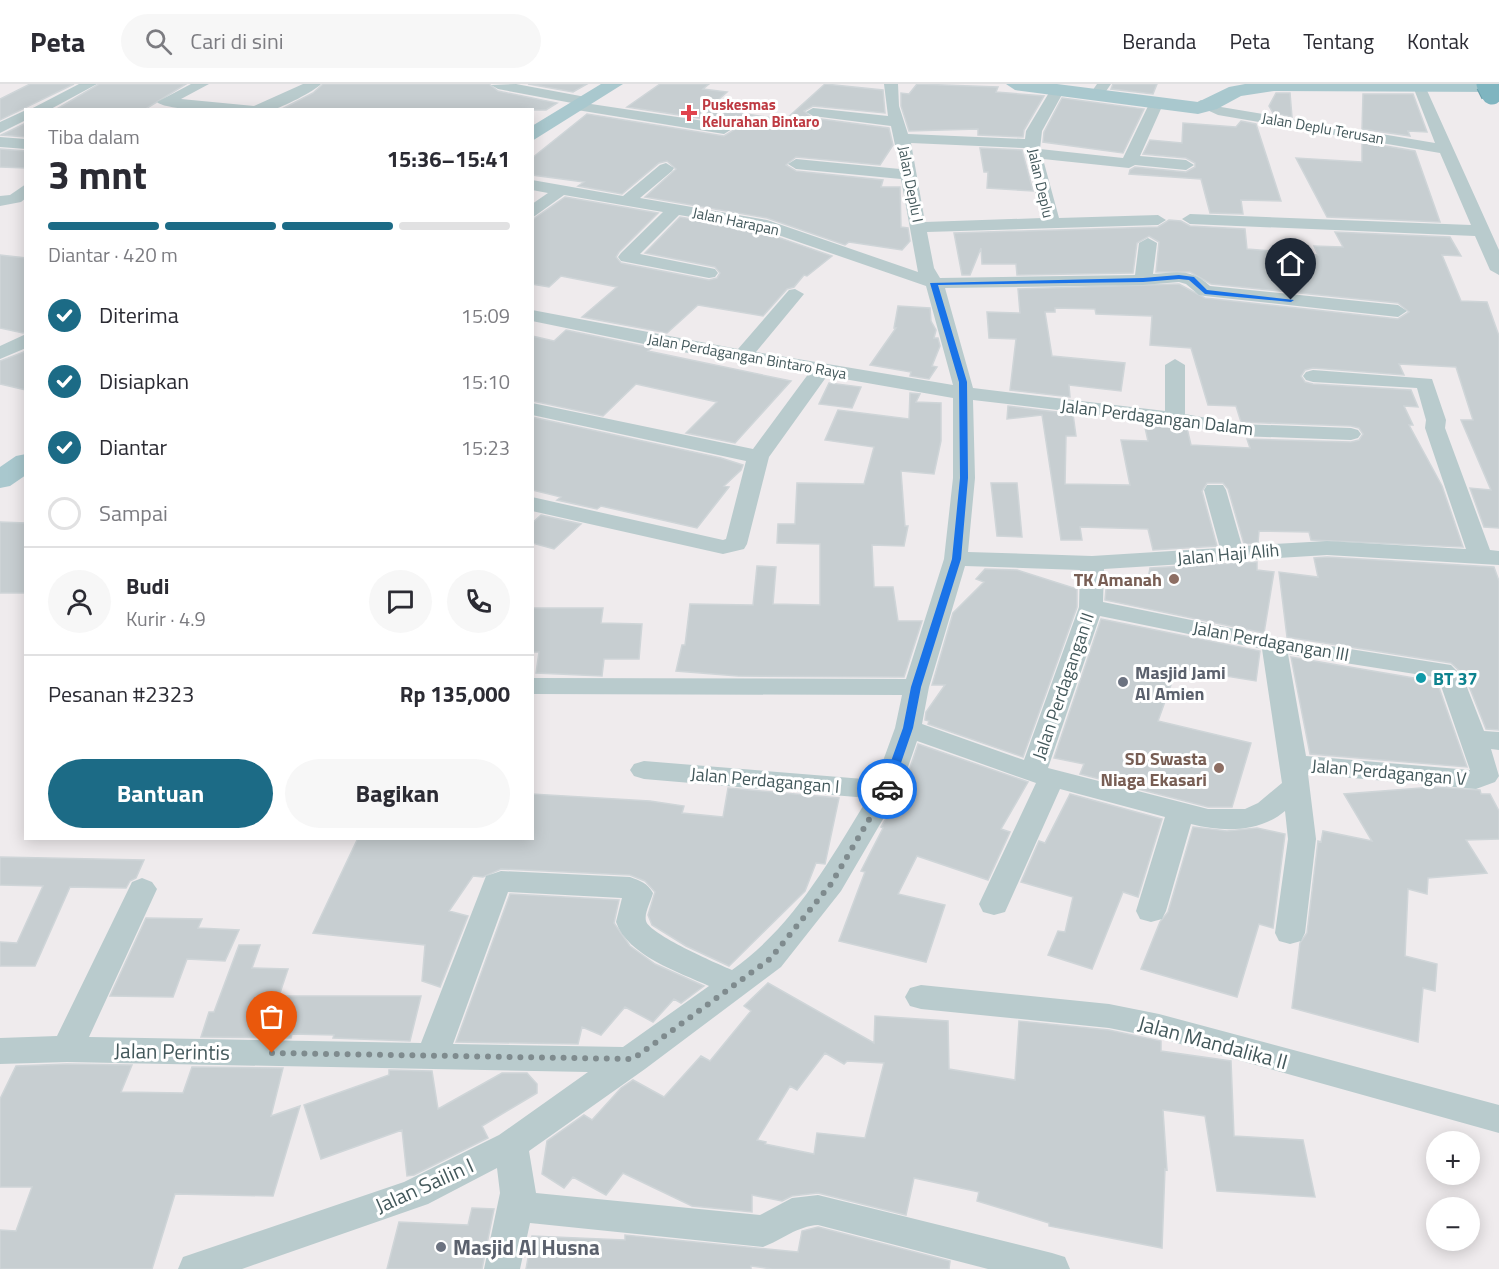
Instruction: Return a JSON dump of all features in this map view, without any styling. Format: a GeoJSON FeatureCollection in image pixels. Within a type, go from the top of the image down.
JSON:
{"type":"FeatureCollection","features":[{"type":"Feature","properties":{"kind":"main road"},"geometry":{"type":"LineString","coordinates":[[534,134],[614,84]]}},
{"type":"Feature","properties":{"kind":"main road"},"geometry":{"type":"LineString","coordinates":[[1015,84],[1058,89],[1101,89],[1157,102],[1200,106],[1234,88],[1274,85],[1493,88]]}},
{"type":"Feature","properties":{"kind":"main road"},"geometry":{"type":"LineString","coordinates":[[0,480],[24,463]]}},
{"type":"Feature","properties":{"kind":"street"},"geometry":{"type":"LineString","coordinates":[[40,108],[90,84]]}},
{"type":"Feature","properties":{"kind":"street"},"geometry":{"type":"LineString","coordinates":[[153,108],[202,84]]}},
{"type":"Feature","properties":{"kind":"street"},"geometry":{"type":"LineString","coordinates":[[262,108],[314,84]]}},
{"type":"Feature","properties":{"kind":"street","name":"Jalan Deplu I"},"geometry":{"type":"LineString","coordinates":[[891,84],[892,106],[902,138],[925,268],[934,283]]}},
{"type":"Feature","properties":{"kind":"street"},"geometry":{"type":"LineString","coordinates":[[498,85],[581,103],[724,129]]}},
{"type":"Feature","properties":{"kind":"street"},"geometry":{"type":"LineString","coordinates":[[1418,86],[1499,270]]}},
{"type":"Feature","properties":{"kind":"street","name":"Jalan Deplu"},"geometry":{"type":"LineString","coordinates":[[919,227],[1052,224],[1032,148],[1034,131],[1058,89]]}},
{"type":"Feature","properties":{"kind":"street"},"geometry":{"type":"LineString","coordinates":[[164,102],[232,108]]}},
{"type":"Feature","properties":{"kind":"street"},"geometry":{"type":"LineString","coordinates":[[1130,160],[1157,102]]}},
{"type":"Feature","properties":{"kind":"street","name":"Jalan Deplu Terusan"},"geometry":{"type":"LineString","coordinates":[[1200,106],[1446,149]]}},
{"type":"Feature","properties":{"kind":"street"},"geometry":{"type":"LineString","coordinates":[[0,110],[24,114]]}},
{"type":"Feature","properties":{"kind":"street"},"geometry":{"type":"LineString","coordinates":[[813,112],[897,122]]}},
{"type":"Feature","properties":{"kind":"street"},"geometry":{"type":"LineString","coordinates":[[0,128],[24,115]]}},
{"type":"Feature","properties":{"kind":"street"},"geometry":{"type":"LineString","coordinates":[[902,138],[1032,148],[1129,162],[1130,160],[1186,165]]}},
{"type":"Feature","properties":{"kind":"street"},"geometry":{"type":"LineString","coordinates":[[0,142],[24,144]]}},
{"type":"Feature","properties":{"kind":"street"},"geometry":{"type":"LineString","coordinates":[[796,164],[907,176]]}},
{"type":"Feature","properties":{"kind":"street"},"geometry":{"type":"LineString","coordinates":[[627,201],[666,168]]}},
{"type":"Feature","properties":{"kind":"street","name":"Jalan Harapan"},"geometry":{"type":"LineString","coordinates":[[534,185],[761,224],[934,283],[1143,280],[1179,277],[1192,279],[1205,291],[1398,311]]}},
{"type":"Feature","properties":{"kind":"street"},"geometry":{"type":"LineString","coordinates":[[534,211],[561,190]]}},
{"type":"Feature","properties":{"kind":"street"},"geometry":{"type":"LineString","coordinates":[[0,201],[15,199],[24,191]]}},
{"type":"Feature","properties":{"kind":"street"},"geometry":{"type":"LineString","coordinates":[[675,209],[627,257],[709,273]]}},
{"type":"Feature","properties":{"kind":"street"},"geometry":{"type":"LineString","coordinates":[[1190,219],[1481,231]]}},
{"type":"Feature","properties":{"kind":"street"},"geometry":{"type":"LineString","coordinates":[[1052,224],[1158,220]]}},
{"type":"Feature","properties":{"kind":"street"},"geometry":{"type":"LineString","coordinates":[[1143,280],[1149,243]]}},
{"type":"Feature","properties":{"kind":"street"},"geometry":{"type":"LineString","coordinates":[[633,1059],[770,959],[831,884],[886,790],[908,728],[916,687],[956,559],[964,478],[963,382],[934,283]]}},
{"type":"Feature","properties":{"kind":"street"},"geometry":{"type":"LineString","coordinates":[[743,356],[795,294]]}},
{"type":"Feature","properties":{"kind":"street","name":"Jalan Perdagangan Bintaro Raya"},"geometry":{"type":"LineString","coordinates":[[534,315],[743,356],[962,393]]}},
{"type":"Feature","properties":{"kind":"street"},"geometry":{"type":"LineString","coordinates":[[0,330],[24,335]]}},
{"type":"Feature","properties":{"kind":"street"},"geometry":{"type":"LineString","coordinates":[[0,353],[24,341]]}},
{"type":"Feature","properties":{"kind":"street"},"geometry":{"type":"LineString","coordinates":[[1175,365],[1175,418]]}},
{"type":"Feature","properties":{"kind":"street"},"geometry":{"type":"LineString","coordinates":[[534,504],[730,547],[736,544],[758,457],[821,370]]}},
{"type":"Feature","properties":{"kind":"street"},"geometry":{"type":"LineString","coordinates":[[1313,376],[1425,383],[1436,420],[1435,428],[1490,557]]}},
{"type":"Feature","properties":{"kind":"street","name":"Jalan Perdagangan Dalam"},"geometry":{"type":"LineString","coordinates":[[962,393],[1175,418],[1239,430],[1351,434]]}},
{"type":"Feature","properties":{"kind":"street"},"geometry":{"type":"LineString","coordinates":[[534,409],[758,457]]}},
{"type":"Feature","properties":{"kind":"street"},"geometry":{"type":"LineString","coordinates":[[1215,490],[1233,555]]}},
{"type":"Feature","properties":{"kind":"street","name":"Jalan Haji Alih"},"geometry":{"type":"LineString","coordinates":[[956,559],[1092,563],[1328,548],[1490,557]]}},
{"type":"Feature","properties":{"kind":"street","name":"Jalan Perdagangan II"},"geometry":{"type":"LineString","coordinates":[[994,904],[1043,775],[1091,607],[1092,563]]}},
{"type":"Feature","properties":{"kind":"street","name":"Jalan Perdagangan III"},"geometry":{"type":"LineString","coordinates":[[1091,607],[1274,644],[1439,669],[1450,677]]}},
{"type":"Feature","properties":{"kind":"street"},"geometry":{"type":"LineString","coordinates":[[1274,644],[1302,840],[1290,933]]}},
{"type":"Feature","properties":{"kind":"street","name":"Jalan Perdagangan V"},"geometry":{"type":"LineString","coordinates":[[1294,776],[1481,779],[1485,776],[1487,740],[1450,677]]}},
{"type":"Feature","properties":{"kind":"street"},"geometry":{"type":"LineString","coordinates":[[534,686],[916,687]]}},
{"type":"Feature","properties":{"kind":"street"},"geometry":{"type":"LineString","coordinates":[[908,728],[1043,775],[1208,819],[1249,819],[1268,810],[1294,776]]}},
{"type":"Feature","properties":{"kind":"street","name":"Jalan Perdagangan I"},"geometry":{"type":"LineString","coordinates":[[644,770],[886,790]]}},
{"type":"Feature","properties":{"kind":"street"},"geometry":{"type":"LineString","coordinates":[[1151,911],[1180,813]]}},
{"type":"Feature","properties":{"kind":"street"},"geometry":{"type":"LineString","coordinates":[[432,1056],[496,883],[501,881],[635,890],[638,893],[630,921],[632,927],[655,945],[736,984]]}},
{"type":"Feature","properties":{"kind":"street"},"geometry":{"type":"LineString","coordinates":[[67,1049],[142,889]]}},
{"type":"Feature","properties":{"kind":"street","name":"Jalan Mandalika II"},"geometry":{"type":"LineString","coordinates":[[921,997],[1109,1016],[1159,1026],[1499,1119]]}},
{"type":"Feature","properties":{"kind":"street","name":"Jalan Perintis"},"geometry":{"type":"LineString","coordinates":[[0,1051],[67,1049],[633,1059]]}},
{"type":"Feature","properties":{"kind":"street","name":"Jalan Sailin I"},"geometry":{"type":"LineString","coordinates":[[196,1269],[415,1193],[511,1144],[633,1059]]}},
{"type":"Feature","properties":{"kind":"street"},"geometry":{"type":"LineString","coordinates":[[502,1269],[518,1193],[511,1144]]}},
{"type":"Feature","properties":{"kind":"street"},"geometry":{"type":"LineString","coordinates":[[515,1206],[763,1230],[777,1225],[788,1214],[800,1210],[818,1210],[1052,1269]]}},
{"type":"Feature","properties":{"kind":"building"},"geometry":{"type":"Polygon","coordinates":[[[30,84],[74,84],[0,120],[0,99],[30,84]]]}},
{"type":"Feature","properties":{"kind":"building"},"geometry":{"type":"Polygon","coordinates":[[[99,84],[186,84],[147,108],[58,108],[99,84]]]}},
{"type":"Feature","properties":{"kind":"building"},"geometry":{"type":"Polygon","coordinates":[[[323,84],[489,84],[498,91],[557,103],[546,110],[534,110],[534,108],[284,108],[313,93],[323,84]]]}},
{"type":"Feature","properties":{"kind":"building"},"geometry":{"type":"Polygon","coordinates":[[[528,84],[587,84],[573,92],[528,84]]]}},
{"type":"Feature","properties":{"kind":"building"},"geometry":{"type":"Polygon","coordinates":[[[660,84],[709,84],[703,89],[727,92],[709,108],[785,120],[825,84],[883,90],[885,113],[813,106],[804,111],[813,118],[889,128],[893,145],[880,165],[796,157],[786,165],[796,171],[883,180],[881,187],[900,187],[901,227],[908,228],[910,241],[902,250],[849,242],[845,245],[767,218],[645,197],[676,169],[667,161],[659,163],[622,194],[578,186],[584,182],[534,175],[534,156],[587,114],[724,136],[734,130],[724,122],[627,107],[660,84]]]}},
{"type":"Feature","properties":{"kind":"building"},"geometry":{"type":"Polygon","coordinates":[[[917,84],[998,87],[996,92],[1044,96],[1024,130],[1023,137],[978,135],[978,129],[909,131],[901,106],[901,93],[909,94],[917,84]]]}},
{"type":"Feature","properties":{"kind":"building"},"geometry":{"type":"Polygon","coordinates":[[[1113,84],[1157,84],[1153,94],[1111,89],[1113,84]]]}},
{"type":"Feature","properties":{"kind":"building"},"geometry":{"type":"Polygon","coordinates":[[[1276,93],[1290,93],[1292,117],[1273,113],[1269,106],[1276,93]]]}},
{"type":"Feature","properties":{"kind":"building"},"geometry":{"type":"Polygon","coordinates":[[[1363,94],[1413,94],[1427,132],[1408,131],[1410,136],[1362,129],[1363,94]]]}},
{"type":"Feature","properties":{"kind":"building"},"geometry":{"type":"Polygon","coordinates":[[[1062,98],[1144,109],[1123,153],[1043,142],[1044,132],[1062,98]]]}},
{"type":"Feature","properties":{"kind":"building"},"geometry":{"type":"Polygon","coordinates":[[[1241,121],[1256,124],[1281,201],[1241,200],[1243,214],[1210,213],[1201,179],[1129,174],[1130,170],[1135,167],[1186,172],[1195,167],[1195,163],[1186,158],[1143,154],[1150,140],[1182,143],[1183,123],[1236,127],[1241,121]]]}},
{"type":"Feature","properties":{"kind":"building"},"geometry":{"type":"Polygon","coordinates":[[[24,124],[24,137],[1,135],[24,124]]]}},
{"type":"Feature","properties":{"kind":"building"},"geometry":{"type":"Polygon","coordinates":[[[1362,142],[1415,151],[1440,222],[1327,217],[1296,158],[1362,162],[1362,142]]]}},
{"type":"Feature","properties":{"kind":"building"},"geometry":{"type":"Polygon","coordinates":[[[980,148],[1022,150],[1033,191],[987,188],[988,172],[984,172],[980,148]]]}},
{"type":"Feature","properties":{"kind":"building"},"geometry":{"type":"Polygon","coordinates":[[[0,149],[24,151],[24,168],[0,167],[0,149]]]}},
{"type":"Feature","properties":{"kind":"building"},"geometry":{"type":"Polygon","coordinates":[[[565,197],[658,213],[616,257],[621,263],[709,280],[717,278],[720,273],[715,267],[645,253],[680,217],[757,230],[832,256],[807,276],[804,275],[794,287],[787,289],[763,316],[698,305],[667,333],[582,317],[617,287],[561,276],[549,287],[534,284],[534,219],[565,197]]]}},
{"type":"Feature","properties":{"kind":"building"},"geometry":{"type":"Polygon","coordinates":[[[1169,220],[1181,221],[1190,226],[1245,229],[1247,249],[1318,255],[1314,246],[1343,247],[1335,232],[1450,237],[1461,256],[1442,255],[1461,301],[1487,302],[1499,336],[1499,528],[1484,527],[1470,488],[1491,490],[1461,420],[1473,420],[1456,367],[1399,364],[1404,375],[1313,368],[1305,370],[1301,376],[1305,382],[1313,384],[1411,390],[1418,407],[1404,406],[1413,425],[1409,425],[1442,486],[1463,547],[1311,540],[1309,532],[1259,531],[1258,543],[1244,544],[1228,489],[1223,483],[1207,483],[1202,491],[1217,546],[1153,550],[1148,529],[1080,527],[1082,540],[1061,540],[1042,415],[1007,419],[1008,406],[1073,414],[1076,436],[1066,436],[1065,484],[1130,485],[1121,440],[1148,441],[1144,423],[1187,428],[1191,445],[1250,448],[1247,439],[1351,442],[1359,440],[1363,434],[1359,428],[1351,426],[1241,422],[1236,406],[1208,405],[1191,348],[1150,345],[1152,316],[1096,314],[1095,309],[1055,308],[1055,312],[1045,312],[1052,356],[1125,363],[1121,391],[1069,385],[1070,397],[1010,390],[1016,339],[989,338],[987,312],[1020,313],[1018,289],[1179,284],[1205,298],[1398,319],[1409,312],[1398,303],[1211,284],[1190,272],[1156,272],[1159,242],[1149,236],[1137,243],[1133,273],[1017,275],[1016,264],[982,264],[981,248],[970,275],[962,275],[954,233],[1158,227],[1169,220]]]}},
{"type":"Feature","properties":{"kind":"building"},"geometry":{"type":"Polygon","coordinates":[[[0,255],[24,258],[24,333],[0,328],[0,255]]]}},
{"type":"Feature","properties":{"kind":"building"},"geometry":{"type":"Polygon","coordinates":[[[898,306],[930,308],[931,321],[936,330],[934,338],[938,338],[940,346],[932,366],[937,367],[929,379],[910,376],[911,372],[870,365],[896,328],[894,328],[898,306]]]}},
{"type":"Feature","properties":{"kind":"building"},"geometry":{"type":"Polygon","coordinates":[[[566,330],[652,348],[648,351],[791,381],[735,443],[686,433],[717,402],[636,384],[603,416],[534,401],[534,336],[554,341],[566,330]]]}},
{"type":"Feature","properties":{"kind":"building"},"geometry":{"type":"Polygon","coordinates":[[[24,352],[24,390],[0,384],[0,361],[24,352]]]}},
{"type":"Feature","properties":{"kind":"building"},"geometry":{"type":"Polygon","coordinates":[[[829,383],[861,387],[852,408],[819,404],[829,383]]]}},
{"type":"Feature","properties":{"kind":"building"},"geometry":{"type":"Polygon","coordinates":[[[910,393],[920,394],[916,402],[941,403],[941,441],[934,474],[901,471],[905,526],[908,526],[904,546],[872,545],[874,587],[893,587],[898,621],[922,621],[904,677],[738,676],[676,671],[682,645],[685,645],[690,604],[753,605],[757,566],[776,567],[773,604],[820,605],[820,544],[777,543],[778,524],[795,524],[797,483],[864,484],[874,447],[825,440],[838,410],[909,419],[910,393]]]}},
{"type":"Feature","properties":{"kind":"building"},"geometry":{"type":"Polygon","coordinates":[[[534,417],[721,458],[743,465],[741,470],[724,486],[729,487],[697,528],[601,506],[597,509],[557,500],[561,497],[534,490],[534,417]]]}},
{"type":"Feature","properties":{"kind":"building"},"geometry":{"type":"Polygon","coordinates":[[[991,483],[1017,483],[1022,537],[997,536],[991,483]]]}},
{"type":"Feature","properties":{"kind":"building"},"geometry":{"type":"Polygon","coordinates":[[[541,515],[581,524],[554,549],[534,544],[534,521],[541,515]]]}},
{"type":"Feature","properties":{"kind":"building"},"geometry":{"type":"Polygon","coordinates":[[[0,522],[24,523],[24,593],[0,593],[0,522]]]}},
{"type":"Feature","properties":{"kind":"building"},"geometry":{"type":"Polygon","coordinates":[[[1314,558],[1494,567],[1499,581],[1499,730],[1486,729],[1465,676],[1451,663],[1287,637],[1279,572],[1318,577],[1314,558]]]}},
{"type":"Feature","properties":{"kind":"building"},"geometry":{"type":"Polygon","coordinates":[[[1257,562],[1257,570],[1274,572],[1264,633],[1105,600],[1107,578],[1147,585],[1150,568],[1257,562]]]}},
{"type":"Feature","properties":{"kind":"building"},"geometry":{"type":"Polygon","coordinates":[[[985,569],[1017,570],[1077,589],[1077,607],[1023,757],[928,724],[929,721],[925,720],[926,712],[945,685],[932,685],[953,613],[984,582],[976,579],[985,569]]]}},
{"type":"Feature","properties":{"kind":"building"},"geometry":{"type":"Polygon","coordinates":[[[534,608],[603,608],[601,623],[642,624],[639,659],[604,659],[602,676],[536,673],[539,652],[534,652],[534,608]]]}},
{"type":"Feature","properties":{"kind":"building"},"geometry":{"type":"Polygon","coordinates":[[[1101,619],[1260,651],[1256,681],[1177,668],[1158,721],[1251,743],[1232,807],[1208,807],[1080,774],[1084,764],[1054,758],[1101,619]]]}},
{"type":"Feature","properties":{"kind":"building"},"geometry":{"type":"Polygon","coordinates":[[[1291,657],[1437,682],[1467,767],[1310,754],[1291,657]]]}},
{"type":"Feature","properties":{"kind":"building"},"geometry":{"type":"Polygon","coordinates":[[[918,744],[1028,782],[1001,829],[1010,832],[988,880],[917,856],[898,894],[945,905],[926,962],[839,941],[865,872],[861,871],[883,828],[881,827],[902,791],[918,744]]]}},
{"type":"Feature","properties":{"kind":"building"},"geometry":{"type":"Polygon","coordinates":[[[1434,787],[1480,790],[1481,794],[1490,794],[1499,811],[1499,839],[1466,840],[1487,873],[1428,878],[1427,894],[1408,889],[1405,956],[1437,964],[1435,991],[1423,988],[1418,1042],[1292,1008],[1300,943],[1307,933],[1318,841],[1321,842],[1323,831],[1372,841],[1344,794],[1434,787]]]}},
{"type":"Feature","properties":{"kind":"building"},"geometry":{"type":"Polygon","coordinates":[[[728,788],[839,798],[825,864],[816,863],[805,891],[729,966],[686,946],[652,925],[648,915],[655,892],[645,881],[630,875],[501,869],[483,877],[473,876],[449,911],[468,916],[440,987],[422,981],[425,945],[313,933],[357,840],[534,840],[534,794],[650,801],[684,806],[682,813],[723,817],[728,788]]]}},
{"type":"Feature","properties":{"kind":"building"},"geometry":{"type":"Polygon","coordinates":[[[1070,794],[1162,819],[1138,897],[1123,892],[1092,969],[1048,955],[1058,931],[1065,932],[1073,897],[1021,882],[1039,841],[1045,843],[1070,794]]]}},
{"type":"Feature","properties":{"kind":"building"},"geometry":{"type":"Polygon","coordinates":[[[1193,827],[1227,831],[1257,828],[1285,834],[1273,928],[1259,924],[1237,997],[1141,969],[1160,922],[1168,912],[1193,827]]]}},
{"type":"Feature","properties":{"kind":"building"},"geometry":{"type":"Polygon","coordinates":[[[0,857],[144,860],[136,878],[130,881],[126,888],[70,887],[35,966],[0,966],[0,942],[17,943],[43,886],[0,885],[0,857]]]}},
{"type":"Feature","properties":{"kind":"building"},"geometry":{"type":"Polygon","coordinates":[[[510,894],[619,900],[614,923],[630,946],[655,964],[704,986],[681,1003],[674,999],[653,1022],[625,1007],[601,1035],[582,1027],[578,1044],[456,1042],[510,894]]]}},
{"type":"Feature","properties":{"kind":"building"},"geometry":{"type":"Polygon","coordinates":[[[146,918],[202,919],[198,928],[239,930],[225,961],[187,959],[173,997],[110,996],[146,918]]]}},
{"type":"Feature","properties":{"kind":"building"},"geometry":{"type":"Polygon","coordinates":[[[239,945],[260,945],[252,968],[288,969],[279,996],[421,996],[410,1041],[292,1034],[291,1038],[201,1037],[209,1012],[214,1012],[239,945]]]}},
{"type":"Feature","properties":{"kind":"building"},"geometry":{"type":"Polygon","coordinates":[[[768,983],[874,1043],[875,1016],[948,1021],[949,1069],[1015,1080],[1019,1021],[1109,1030],[1161,1041],[1161,1051],[1231,1061],[1234,1136],[1303,1140],[1315,1197],[1217,1191],[1205,1116],[1163,1110],[1167,1170],[1165,1169],[1162,1248],[1049,1226],[1049,1223],[977,1201],[979,1192],[914,1178],[906,1215],[818,1193],[792,1196],[782,1201],[752,1195],[752,1212],[692,1206],[623,1173],[606,1195],[573,1177],[564,1188],[542,1174],[547,1141],[584,1115],[592,1120],[621,1088],[633,1080],[664,1097],[701,1056],[710,1061],[751,1011],[744,1006],[768,983]],[[825,1053],[797,1090],[790,1086],[757,1140],[766,1142],[765,1144],[814,1154],[817,1133],[865,1138],[884,1063],[847,1061],[844,1064],[825,1053]]]}},
{"type":"Feature","properties":{"kind":"building"},"geometry":{"type":"Polygon","coordinates":[[[132,1065],[121,1092],[183,1093],[192,1067],[283,1068],[271,1116],[300,1106],[273,1196],[175,1194],[152,1269],[0,1269],[0,1230],[16,1231],[32,1187],[0,1187],[0,1099],[16,1066],[132,1065]]]}},
{"type":"Feature","properties":{"kind":"building"},"geometry":{"type":"Polygon","coordinates":[[[389,1070],[432,1071],[438,1109],[502,1073],[527,1073],[537,1084],[537,1093],[482,1126],[488,1138],[414,1175],[407,1176],[402,1130],[321,1159],[304,1105],[389,1075],[389,1070]]]}},
{"type":"Feature","properties":{"kind":"building","name":"Masjid Al Husna"},"geometry":{"type":"Polygon","coordinates":[[[472,1208],[494,1209],[482,1269],[387,1269],[399,1222],[468,1225],[472,1208]]]}},
{"type":"Feature","properties":{"kind":"building"},"geometry":{"type":"Polygon","coordinates":[[[818,1227],[950,1261],[949,1269],[772,1269],[751,1266],[751,1269],[526,1269],[532,1236],[625,1240],[625,1235],[798,1252],[802,1231],[818,1227]]]}},
{"type":"Feature","properties":{"kind":"way so far"},"geometry":{"type":"LineString","coordinates":[[272,1053],[633,1059],[770,959],[831,884],[887,789]]}},
{"type":"Feature","properties":{"kind":"place","name":"Puskesmas Kelurahan Bintaro"},"geometry":{"type":"Point","coordinates":[689,113]}},
{"type":"Feature","properties":{"kind":"place","name":"TK Amanah"},"geometry":{"type":"Point","coordinates":[1174,579]}},
{"type":"Feature","properties":{"kind":"place","name":"BT 37"},"geometry":{"type":"Point","coordinates":[1421,678]}},
{"type":"Feature","properties":{"kind":"place","name":"Masjid Jami Al Amien"},"geometry":{"type":"Point","coordinates":[1123,682]}},
{"type":"Feature","properties":{"kind":"place","name":"SD Swasta Niaga Ekasari"},"geometry":{"type":"Point","coordinates":[1219,768]}},
{"type":"Feature","properties":{"kind":"place","name":"Masjid Al Husna"},"geometry":{"type":"Point","coordinates":[441,1247]}},
{"type":"Feature","properties":{"kind":"route"},"geometry":{"type":"LineString","coordinates":[[887,789],[908,728],[916,687],[956,559],[964,478],[963,382],[934,283],[1143,280],[1179,277],[1192,279],[1202,291],[1291,300]]}}]}
